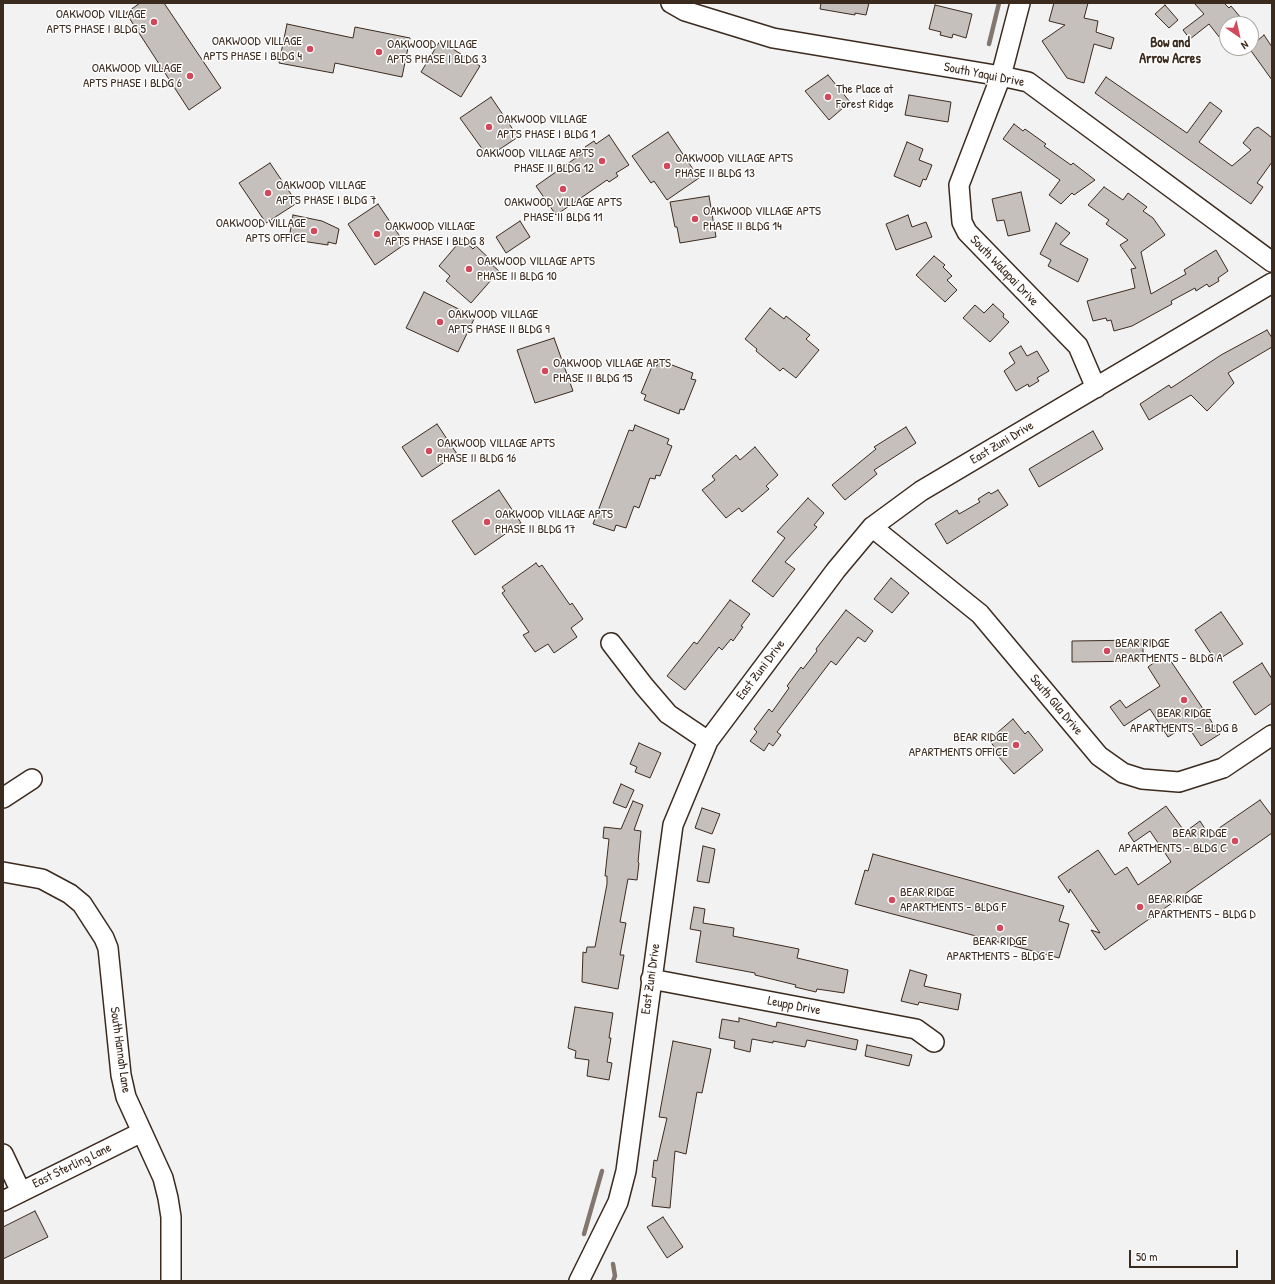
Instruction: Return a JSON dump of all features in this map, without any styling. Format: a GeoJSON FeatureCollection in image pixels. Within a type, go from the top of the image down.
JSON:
{"type":"FeatureCollection","features":[{"type":"Feature","properties":{"kind":"street","name":"South Yaqui Drive"},"geometry":{"type":"LineString","coordinates":[[671,3],[685,11],[773,38],[1001,76],[1028,82],[1272,262]]}},
{"type":"Feature","properties":{"kind":"street","name":"South Walapai Drive"},"geometry":{"type":"LineString","coordinates":[[1020,3],[1001,76],[959,186],[962,222],[967,232],[1078,346],[1096,388]]}},
{"type":"Feature","properties":{"kind":"street","name":"East Zuni Drive"},"geometry":{"type":"LineString","coordinates":[[579,1281],[618,1202],[626,1171],[673,825],[708,741],[836,570],[872,527],[921,491],[1272,283]]}},
{"type":"Feature","properties":{"kind":"street","name":"South Gila Drive"},"geometry":{"type":"LineString","coordinates":[[872,527],[980,614],[1099,756],[1123,773],[1142,779],[1179,782],[1224,768],[1272,735]]}},
{"type":"Feature","properties":{"kind":"street"},"geometry":{"type":"LineString","coordinates":[[611,643],[668,714],[708,741]]}},
{"type":"Feature","properties":{"kind":"street"},"geometry":{"type":"LineString","coordinates":[[5,791],[32,779]]}},
{"type":"Feature","properties":{"kind":"street","name":"South Hannah Lane"},"geometry":{"type":"LineString","coordinates":[[3,872],[42,879],[70,894],[82,904],[104,938],[109,954],[121,1075],[126,1097],[163,1178],[168,1198],[171,1217],[171,1281]]}},
{"type":"Feature","properties":{"kind":"street","name":"Leupp Drive"},"geometry":{"type":"LineString","coordinates":[[651,979],[916,1029],[934,1042]]}},
{"type":"Feature","properties":{"kind":"street","name":"East Sterling Lane"},"geometry":{"type":"LineString","coordinates":[[3,1200],[142,1132]]}},
{"type":"Feature","properties":{"kind":"street"},"geometry":{"type":"LineString","coordinates":[[3,1154],[21,1192]]}},
{"type":"Feature","properties":{"kind":"building"},"geometry":{"type":"Polygon","coordinates":[[[140,3],[164,3],[221,88],[189,110],[126,13],[140,3]]]}},
{"type":"Feature","properties":{"kind":"building"},"geometry":{"type":"Polygon","coordinates":[[[821,3],[869,3],[866,15],[855,13],[855,15],[820,9],[821,3]]]}},
{"type":"Feature","properties":{"kind":"building"},"geometry":{"type":"Polygon","coordinates":[[[1054,3],[1088,3],[1084,18],[1098,21],[1096,32],[1114,38],[1111,49],[1094,44],[1084,83],[1067,78],[1042,41],[1065,25],[1049,21],[1054,3]]]}},
{"type":"Feature","properties":{"kind":"building"},"geometry":{"type":"Polygon","coordinates":[[[1194,3],[1224,3],[1229,8],[1231,6],[1239,16],[1219,16],[1219,37],[1209,24],[1190,39],[1183,30],[1204,14],[1194,3]]]}},
{"type":"Feature","properties":{"kind":"building"},"geometry":{"type":"Polygon","coordinates":[[[935,5],[972,14],[966,38],[953,34],[952,38],[940,35],[941,32],[929,29],[935,5]]]}},
{"type":"Feature","properties":{"kind":"building"},"geometry":{"type":"Polygon","coordinates":[[[1165,5],[1178,20],[1169,28],[1155,14],[1165,5]]]}},
{"type":"Feature","properties":{"kind":"building"},"geometry":{"type":"Polygon","coordinates":[[[287,24],[353,38],[355,27],[410,38],[402,77],[335,63],[333,73],[279,63],[287,24]]]}},
{"type":"Feature","properties":{"kind":"building"},"geometry":{"type":"Polygon","coordinates":[[[1264,35],[1272,47],[1272,80],[1255,56],[1259,56],[1259,39],[1264,35]]]}},
{"type":"Feature","properties":{"kind":"building"},"geometry":{"type":"Polygon","coordinates":[[[440,41],[480,66],[461,97],[421,72],[440,41]]]}},
{"type":"Feature","properties":{"kind":"building","name":"The Place at Forest Ridge"},"geometry":{"type":"Polygon","coordinates":[[[828,75],[850,102],[829,120],[805,91],[828,75]]]}},
{"type":"Feature","properties":{"kind":"building"},"geometry":{"type":"Polygon","coordinates":[[[1106,77],[1187,133],[1210,102],[1222,111],[1199,142],[1232,166],[1251,150],[1243,143],[1254,129],[1258,127],[1272,138],[1272,162],[1257,183],[1263,187],[1251,204],[1095,93],[1106,77]]]}},
{"type":"Feature","properties":{"kind":"building"},"geometry":{"type":"Polygon","coordinates":[[[909,95],[951,102],[948,122],[905,115],[909,95]]]}},
{"type":"Feature","properties":{"kind":"building","name":"OAKWOOD VILLAGE APTS PHASE I BLDG 1"},"geometry":{"type":"Polygon","coordinates":[[[491,97],[518,137],[488,157],[460,118],[491,97]]]}},
{"type":"Feature","properties":{"kind":"building"},"geometry":{"type":"Polygon","coordinates":[[[1014,124],[1023,131],[1025,129],[1046,144],[1044,146],[1071,165],[1073,163],[1095,180],[1074,195],[1072,193],[1061,204],[1049,195],[1060,180],[1003,139],[1014,124]]]}},
{"type":"Feature","properties":{"kind":"building","name":"OAKWOOD VILLAGE APTS PHASE II BLDG 13"},"geometry":{"type":"Polygon","coordinates":[[[668,132],[699,178],[667,200],[654,181],[651,183],[632,156],[668,132]]]}},
{"type":"Feature","properties":{"kind":"building"},"geometry":{"type":"Polygon","coordinates":[[[609,135],[629,165],[616,173],[618,176],[609,182],[607,180],[556,215],[536,186],[587,150],[585,147],[594,141],[596,144],[609,135]]]}},
{"type":"Feature","properties":{"kind":"building"},"geometry":{"type":"Polygon","coordinates":[[[907,142],[923,149],[919,160],[932,165],[926,180],[923,179],[920,187],[894,176],[907,142]]]}},
{"type":"Feature","properties":{"kind":"building","name":"OAKWOOD VILLAGE APTS PHASE I BLDG 7"},"geometry":{"type":"Polygon","coordinates":[[[270,163],[297,203],[266,223],[239,183],[270,163]]]}},
{"type":"Feature","properties":{"kind":"building"},"geometry":{"type":"Polygon","coordinates":[[[1104,187],[1123,200],[1128,193],[1147,207],[1143,211],[1153,218],[1165,235],[1141,252],[1151,294],[1186,274],[1184,270],[1216,250],[1228,271],[1218,278],[1219,281],[1209,287],[1207,284],[1196,291],[1195,288],[1171,301],[1172,304],[1132,326],[1114,331],[1111,320],[1107,321],[1106,318],[1093,321],[1087,301],[1135,288],[1131,269],[1136,268],[1120,245],[1128,240],[1106,224],[1109,220],[1088,205],[1104,187]]]}},
{"type":"Feature","properties":{"kind":"building"},"geometry":{"type":"Polygon","coordinates":[[[1021,192],[1030,231],[1008,236],[1004,220],[997,221],[992,199],[1021,192]]]}},
{"type":"Feature","properties":{"kind":"building","name":"OAKWOOD VILLAGE APTS PHASE II BLDG 14"},"geometry":{"type":"Polygon","coordinates":[[[709,196],[716,237],[680,243],[670,202],[709,196]]]}},
{"type":"Feature","properties":{"kind":"building","name":"OAKWOOD VILLAGE APTS PHASE I BLDG 8"},"geometry":{"type":"Polygon","coordinates":[[[378,204],[405,244],[375,265],[348,224],[378,204]]]}},
{"type":"Feature","properties":{"kind":"building","name":"OAKWOOD VILLAGE APTS OFFICE"},"geometry":{"type":"Polygon","coordinates":[[[293,215],[322,221],[339,229],[336,244],[328,242],[328,245],[295,240],[296,235],[290,233],[293,215]]]}},
{"type":"Feature","properties":{"kind":"building"},"geometry":{"type":"Polygon","coordinates":[[[908,215],[912,227],[926,222],[932,237],[896,250],[886,224],[908,215]]]}},
{"type":"Feature","properties":{"kind":"building"},"geometry":{"type":"Polygon","coordinates":[[[520,221],[530,237],[506,253],[496,237],[520,221]]]}},
{"type":"Feature","properties":{"kind":"building"},"geometry":{"type":"Polygon","coordinates":[[[1056,223],[1070,233],[1060,244],[1088,259],[1078,282],[1048,266],[1051,260],[1040,254],[1056,223]]]}},
{"type":"Feature","properties":{"kind":"building","name":"OAKWOOD VILLAGE APTS PHASE II BLDG 10"},"geometry":{"type":"Polygon","coordinates":[[[462,239],[473,249],[476,246],[493,262],[491,264],[499,271],[471,303],[446,281],[450,276],[439,266],[462,239]]]}},
{"type":"Feature","properties":{"kind":"building"},"geometry":{"type":"Polygon","coordinates":[[[934,256],[945,265],[943,267],[952,276],[947,280],[957,290],[945,302],[916,275],[934,256]]]}},
{"type":"Feature","properties":{"kind":"building","name":"OAKWOOD VILLAGE APTS PHASE II BLDG 9"},"geometry":{"type":"Polygon","coordinates":[[[424,292],[475,317],[458,352],[406,328],[424,292]]]}},
{"type":"Feature","properties":{"kind":"building"},"geometry":{"type":"Polygon","coordinates":[[[993,304],[1004,314],[1003,317],[1009,322],[990,342],[963,318],[975,305],[984,313],[993,304]]]}},
{"type":"Feature","properties":{"kind":"building"},"geometry":{"type":"Polygon","coordinates":[[[770,308],[784,319],[786,316],[810,335],[806,339],[819,350],[796,378],[783,368],[780,371],[756,351],[757,349],[745,339],[770,308]]]}},
{"type":"Feature","properties":{"kind":"building"},"geometry":{"type":"Polygon","coordinates":[[[1267,330],[1272,338],[1272,347],[1228,373],[1234,383],[1207,411],[1191,395],[1149,420],[1140,404],[1169,385],[1171,388],[1221,355],[1267,330]]]}},
{"type":"Feature","properties":{"kind":"building","name":"OAKWOOD VILLAGE APTS PHASE II BLDG 15"},"geometry":{"type":"Polygon","coordinates":[[[554,338],[573,391],[535,403],[517,350],[554,338]]]}},
{"type":"Feature","properties":{"kind":"building"},"geometry":{"type":"Polygon","coordinates":[[[1021,346],[1027,356],[1037,351],[1049,371],[1037,378],[1039,381],[1029,387],[1028,384],[1016,391],[1004,371],[1015,363],[1009,353],[1021,346]]]}},
{"type":"Feature","properties":{"kind":"building"},"geometry":{"type":"Polygon","coordinates":[[[659,360],[693,373],[691,379],[696,380],[684,410],[680,409],[679,414],[644,400],[646,395],[641,393],[653,364],[657,366],[659,360]]]}},
{"type":"Feature","properties":{"kind":"building","name":"OAKWOOD VILLAGE APTS PHASE II BLDG 16"},"geometry":{"type":"Polygon","coordinates":[[[437,424],[457,454],[422,477],[402,447],[437,424]]]}},
{"type":"Feature","properties":{"kind":"building"},"geometry":{"type":"Polygon","coordinates":[[[635,425],[669,439],[667,444],[672,446],[660,476],[656,475],[655,479],[650,478],[639,508],[634,506],[626,528],[616,525],[614,531],[593,524],[629,430],[633,431],[635,425]]]}},
{"type":"Feature","properties":{"kind":"building"},"geometry":{"type":"Polygon","coordinates":[[[906,427],[916,443],[874,470],[877,474],[845,500],[832,485],[876,449],[874,447],[906,427]]]}},
{"type":"Feature","properties":{"kind":"building"},"geometry":{"type":"Polygon","coordinates":[[[1093,431],[1103,449],[1039,487],[1029,469],[1093,431]]]}},
{"type":"Feature","properties":{"kind":"building"},"geometry":{"type":"Polygon","coordinates":[[[755,447],[778,475],[766,486],[769,489],[742,512],[739,508],[726,518],[702,490],[715,480],[712,476],[736,455],[740,460],[755,447]]]}},
{"type":"Feature","properties":{"kind":"building","name":"OAKWOOD VILLAGE APTS PHASE II BLDG 17"},"geometry":{"type":"Polygon","coordinates":[[[499,490],[521,523],[475,555],[452,521],[499,490]]]}},
{"type":"Feature","properties":{"kind":"building"},"geometry":{"type":"Polygon","coordinates":[[[998,490],[1008,505],[947,544],[935,524],[957,510],[959,514],[980,502],[978,499],[989,492],[991,494],[998,490]]]}},
{"type":"Feature","properties":{"kind":"building"},"geometry":{"type":"Polygon","coordinates":[[[808,498],[824,513],[814,525],[817,527],[785,562],[795,569],[773,597],[752,581],[785,538],[777,532],[808,498]]]}},
{"type":"Feature","properties":{"kind":"building"},"geometry":{"type":"Polygon","coordinates":[[[536,563],[539,567],[542,565],[570,605],[572,603],[583,619],[571,628],[577,637],[554,653],[548,644],[535,652],[523,635],[529,632],[502,593],[505,591],[502,587],[536,563]]]}},
{"type":"Feature","properties":{"kind":"building"},"geometry":{"type":"Polygon","coordinates":[[[891,578],[909,593],[892,613],[874,599],[891,578]]]}},
{"type":"Feature","properties":{"kind":"building"},"geometry":{"type":"Polygon","coordinates":[[[730,600],[750,614],[741,626],[743,627],[733,641],[731,639],[722,650],[719,647],[685,690],[667,676],[694,642],[697,644],[730,600]]]}},
{"type":"Feature","properties":{"kind":"building"},"geometry":{"type":"Polygon","coordinates":[[[846,610],[873,631],[865,642],[858,637],[836,665],[831,661],[777,732],[781,735],[773,746],[769,743],[764,751],[750,741],[757,732],[754,729],[769,709],[772,712],[789,688],[787,686],[801,667],[803,669],[817,651],[816,649],[846,610]]]}},
{"type":"Feature","properties":{"kind":"building"},"geometry":{"type":"Polygon","coordinates":[[[1221,612],[1243,644],[1216,661],[1195,630],[1221,612]]]}},
{"type":"Feature","properties":{"kind":"building","name":"BEAR RIDGE APARTMENTS - BLDG A"},"geometry":{"type":"Polygon","coordinates":[[[1143,640],[1143,661],[1072,662],[1072,641],[1143,640]]]}},
{"type":"Feature","properties":{"kind":"building"},"geometry":{"type":"Polygon","coordinates":[[[1166,654],[1220,734],[1201,746],[1187,725],[1168,737],[1150,709],[1124,726],[1110,707],[1120,700],[1126,708],[1160,686],[1148,667],[1166,654]]]}},
{"type":"Feature","properties":{"kind":"building"},"geometry":{"type":"Polygon","coordinates":[[[1262,663],[1272,679],[1272,703],[1255,715],[1233,682],[1262,663]]]}},
{"type":"Feature","properties":{"kind":"building","name":"BEAR RIDGE APARTMENTS OFFICE"},"geometry":{"type":"Polygon","coordinates":[[[1013,719],[1025,734],[1028,731],[1043,750],[1014,774],[998,756],[1000,754],[989,740],[1013,719]]]}},
{"type":"Feature","properties":{"kind":"building"},"geometry":{"type":"Polygon","coordinates":[[[639,743],[661,753],[650,778],[635,772],[637,767],[630,764],[639,743]]]}},
{"type":"Feature","properties":{"kind":"building"},"geometry":{"type":"Polygon","coordinates":[[[621,784],[634,790],[626,808],[613,803],[621,784]]]}},
{"type":"Feature","properties":{"kind":"building"},"geometry":{"type":"Polygon","coordinates":[[[1260,800],[1272,816],[1272,833],[1105,950],[1091,930],[1100,933],[1070,889],[1069,893],[1058,877],[1098,850],[1115,875],[1127,867],[1138,885],[1171,862],[1150,831],[1134,842],[1128,833],[1166,806],[1185,832],[1200,821],[1209,835],[1260,800]]]}},
{"type":"Feature","properties":{"kind":"building"},"geometry":{"type":"Polygon","coordinates":[[[633,801],[643,805],[634,830],[641,831],[639,863],[637,880],[628,879],[620,922],[626,923],[620,955],[624,955],[618,989],[582,982],[583,952],[586,953],[587,947],[595,947],[607,884],[607,876],[605,876],[609,839],[603,838],[604,827],[621,829],[633,801]]]}},
{"type":"Feature","properties":{"kind":"building"},"geometry":{"type":"Polygon","coordinates":[[[702,808],[720,814],[712,834],[695,828],[702,808]]]}},
{"type":"Feature","properties":{"kind":"building"},"geometry":{"type":"Polygon","coordinates":[[[703,846],[715,849],[709,883],[697,881],[703,846]]]}},
{"type":"Feature","properties":{"kind":"building"},"geometry":{"type":"Polygon","coordinates":[[[873,854],[1064,906],[1059,921],[1069,924],[1059,958],[855,904],[865,870],[868,871],[873,854]]]}},
{"type":"Feature","properties":{"kind":"building"},"geometry":{"type":"Polygon","coordinates":[[[694,907],[705,909],[703,923],[734,928],[733,936],[799,949],[797,958],[848,970],[844,993],[817,989],[816,992],[795,987],[796,985],[755,975],[755,973],[696,962],[701,931],[690,929],[694,907]]]}},
{"type":"Feature","properties":{"kind":"building"},"geometry":{"type":"Polygon","coordinates":[[[910,970],[927,975],[924,986],[961,994],[958,1010],[919,1002],[918,1005],[901,1001],[910,970]]]}},
{"type":"Feature","properties":{"kind":"building"},"geometry":{"type":"Polygon","coordinates":[[[575,1007],[613,1013],[607,1062],[612,1063],[609,1080],[587,1076],[589,1060],[575,1058],[576,1051],[568,1048],[575,1007]]]}},
{"type":"Feature","properties":{"kind":"building"},"geometry":{"type":"Polygon","coordinates":[[[739,1018],[776,1027],[777,1022],[858,1040],[856,1050],[807,1040],[805,1047],[752,1039],[750,1052],[734,1048],[735,1041],[719,1038],[722,1019],[739,1022],[739,1018]]]}},
{"type":"Feature","properties":{"kind":"building"},"geometry":{"type":"Polygon","coordinates":[[[673,1041],[711,1049],[702,1093],[697,1092],[686,1154],[675,1151],[670,1208],[652,1206],[656,1178],[652,1177],[654,1160],[657,1161],[667,1118],[659,1117],[673,1041]]]}},
{"type":"Feature","properties":{"kind":"building"},"geometry":{"type":"Polygon","coordinates":[[[867,1045],[912,1055],[909,1066],[865,1056],[867,1045]]]}},
{"type":"Feature","properties":{"kind":"building"},"geometry":{"type":"Polygon","coordinates":[[[35,1211],[48,1237],[3,1259],[3,1227],[35,1211]]]}},
{"type":"Feature","properties":{"kind":"building"},"geometry":{"type":"Polygon","coordinates":[[[663,1217],[683,1247],[667,1258],[647,1227],[663,1217]]]}},
{"type":"Feature","properties":{"kind":"waterway"},"geometry":{"type":"LineString","coordinates":[[989,44],[999,3]]}},
{"type":"Feature","properties":{"kind":"waterway"},"geometry":{"type":"LineString","coordinates":[[584,1234],[602,1171]]}},
{"type":"Feature","properties":{"kind":"waterway"},"geometry":{"type":"LineString","coordinates":[[613,1264],[615,1276],[613,1281]]}},
{"type":"Feature","properties":{"kind":"place","name":"OAKWOOD VILLAGE APTS PHASE I BLDG 5"},"geometry":{"type":"Point","coordinates":[154,22]}},
{"type":"Feature","properties":{"kind":"place","name":"OAKWOOD VILLAGE APTS PHASE I BLDG 4"},"geometry":{"type":"Point","coordinates":[310,49]}},
{"type":"Feature","properties":{"kind":"place","name":"OAKWOOD VILLAGE APTS PHASE I BLDG 3"},"geometry":{"type":"Point","coordinates":[379,52]}},
{"type":"Feature","properties":{"kind":"place","name":"OAKWOOD VILLAGE APTS PHASE I BLDG 6"},"geometry":{"type":"Point","coordinates":[190,76]}},
{"type":"Feature","properties":{"kind":"place","name":"The Place at Forest Ridge"},"geometry":{"type":"Point","coordinates":[828,97]}},
{"type":"Feature","properties":{"kind":"place","name":"OAKWOOD VILLAGE APTS PHASE I BLDG 1"},"geometry":{"type":"Point","coordinates":[489,127]}},
{"type":"Feature","properties":{"kind":"place","name":"OAKWOOD VILLAGE APTS PHASE II BLDG 12"},"geometry":{"type":"Point","coordinates":[602,161]}},
{"type":"Feature","properties":{"kind":"place","name":"OAKWOOD VILLAGE APTS PHASE II BLDG 13"},"geometry":{"type":"Point","coordinates":[667,166]}},
{"type":"Feature","properties":{"kind":"place","name":"OAKWOOD VILLAGE APTS PHASE II BLDG 11"},"geometry":{"type":"Point","coordinates":[563,189]}},
{"type":"Feature","properties":{"kind":"place","name":"OAKWOOD VILLAGE APTS PHASE I BLDG 7"},"geometry":{"type":"Point","coordinates":[268,193]}},
{"type":"Feature","properties":{"kind":"place","name":"OAKWOOD VILLAGE APTS PHASE II BLDG 14"},"geometry":{"type":"Point","coordinates":[695,219]}},
{"type":"Feature","properties":{"kind":"place","name":"OAKWOOD VILLAGE APTS OFFICE"},"geometry":{"type":"Point","coordinates":[314,231]}},
{"type":"Feature","properties":{"kind":"place","name":"OAKWOOD VILLAGE APTS PHASE I BLDG 8"},"geometry":{"type":"Point","coordinates":[377,234]}},
{"type":"Feature","properties":{"kind":"place","name":"OAKWOOD VILLAGE APTS PHASE II BLDG 10"},"geometry":{"type":"Point","coordinates":[469,269]}},
{"type":"Feature","properties":{"kind":"place","name":"OAKWOOD VILLAGE APTS PHASE II BLDG 9"},"geometry":{"type":"Point","coordinates":[440,322]}},
{"type":"Feature","properties":{"kind":"place","name":"OAKWOOD VILLAGE APTS PHASE II BLDG 15"},"geometry":{"type":"Point","coordinates":[545,371]}},
{"type":"Feature","properties":{"kind":"place","name":"OAKWOOD VILLAGE APTS PHASE II BLDG 16"},"geometry":{"type":"Point","coordinates":[429,451]}},
{"type":"Feature","properties":{"kind":"place","name":"OAKWOOD VILLAGE APTS PHASE II BLDG 17"},"geometry":{"type":"Point","coordinates":[487,522]}},
{"type":"Feature","properties":{"kind":"place","name":"BEAR RIDGE APARTMENTS - BLDG A"},"geometry":{"type":"Point","coordinates":[1107,651]}},
{"type":"Feature","properties":{"kind":"place","name":"BEAR RIDGE APARTMENTS - BLDG B"},"geometry":{"type":"Point","coordinates":[1184,700]}},
{"type":"Feature","properties":{"kind":"place","name":"BEAR RIDGE APARTMENTS OFFICE"},"geometry":{"type":"Point","coordinates":[1016,745]}},
{"type":"Feature","properties":{"kind":"place","name":"BEAR RIDGE APARTMENTS - BLDG C"},"geometry":{"type":"Point","coordinates":[1235,841]}},
{"type":"Feature","properties":{"kind":"place","name":"BEAR RIDGE APARTMENTS - BLDG F"},"geometry":{"type":"Point","coordinates":[892,900]}},
{"type":"Feature","properties":{"kind":"place","name":"BEAR RIDGE APARTMENTS - BLDG D"},"geometry":{"type":"Point","coordinates":[1140,907]}},
{"type":"Feature","properties":{"kind":"place","name":"BEAR RIDGE APARTMENTS - BLDG E"},"geometry":{"type":"Point","coordinates":[1000,928]}},
{"type":"Feature","properties":{"kind":"district","name":"Bow and Arrow Acres"},"geometry":{"type":"Point","coordinates":[1170,52]}}]}
